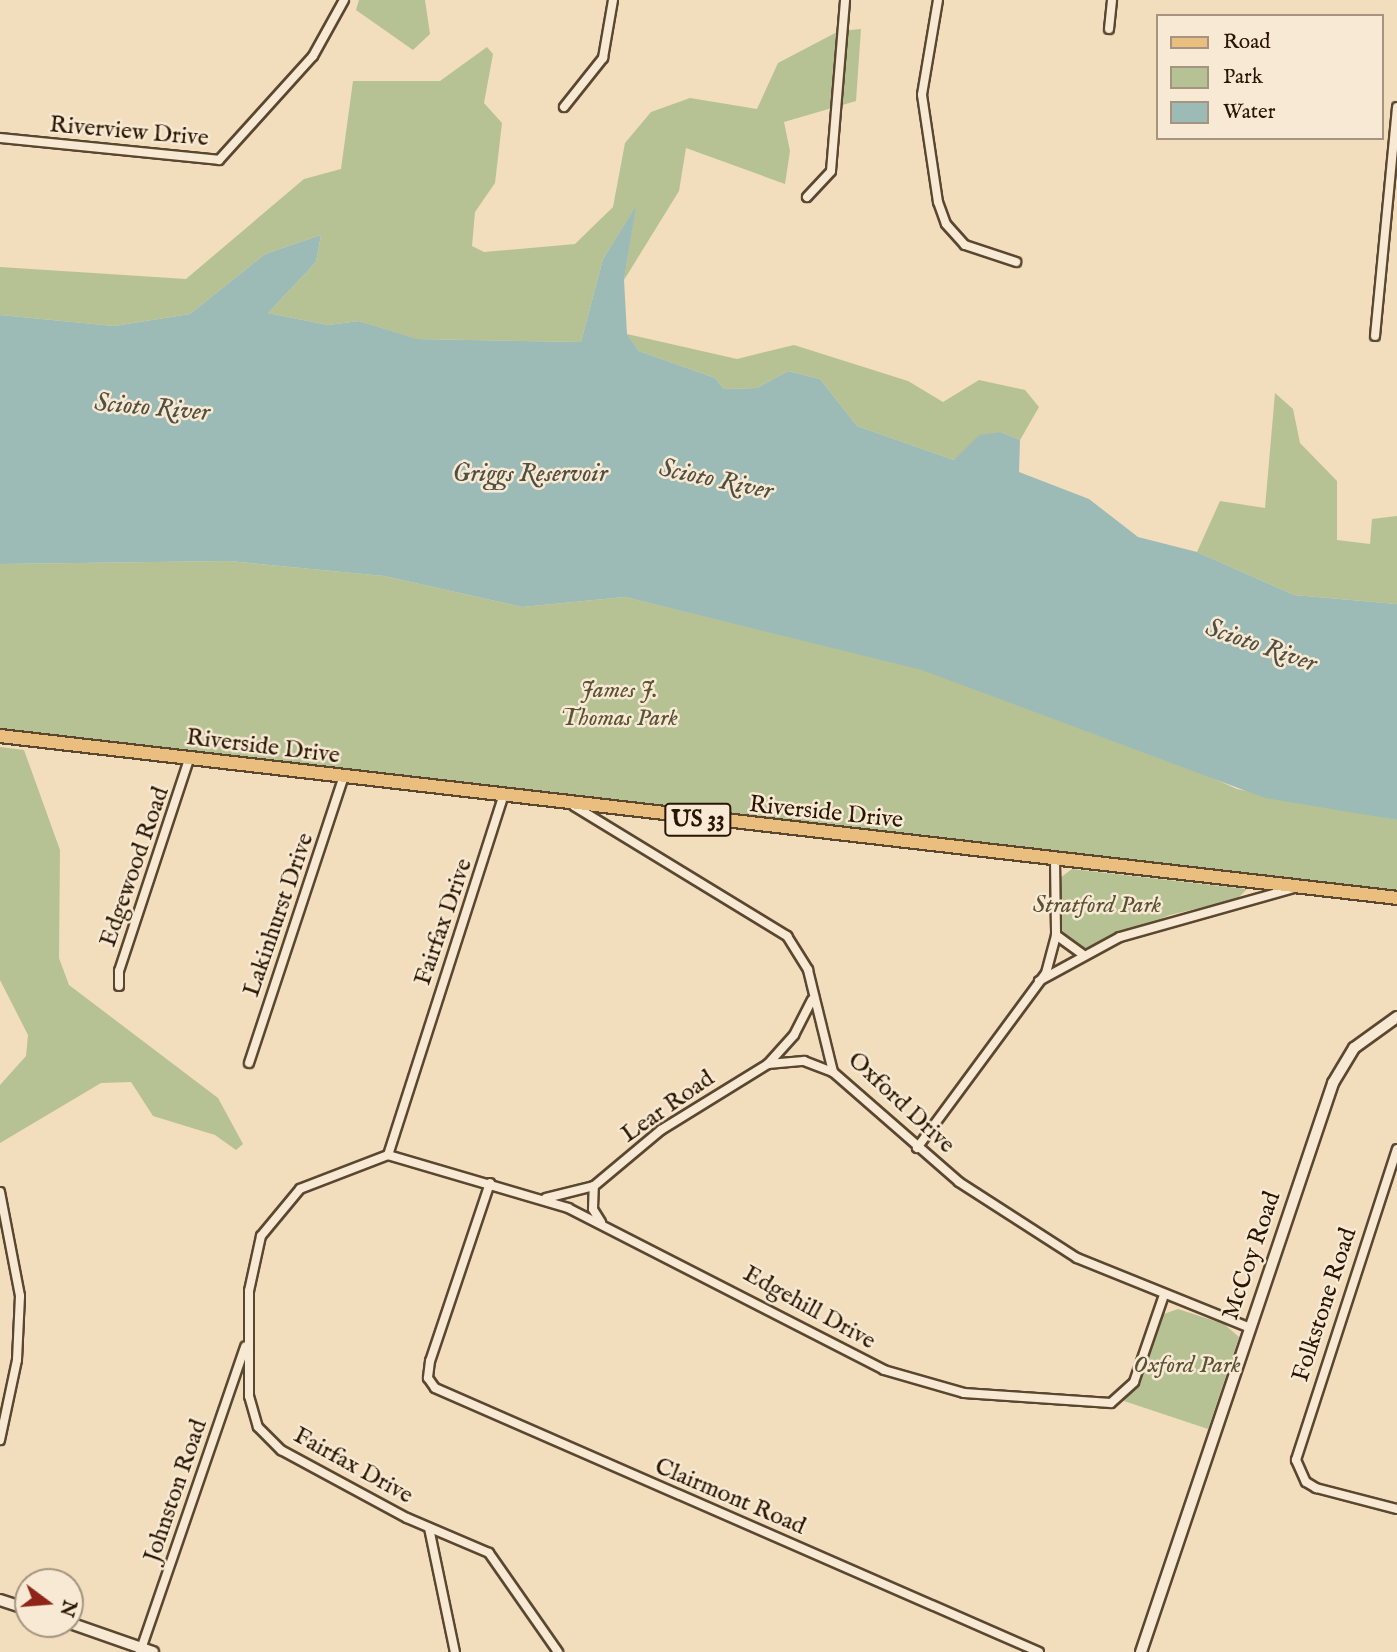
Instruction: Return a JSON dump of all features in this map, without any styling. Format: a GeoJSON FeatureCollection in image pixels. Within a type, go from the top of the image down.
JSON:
{"type":"FeatureCollection","features":[{"type":"Feature","properties":{"kind":"main road","name":"Riverside Drive"},"geometry":{"type":"LineString","coordinates":[[0,736],[574,806],[1397,898]]}},
{"type":"Feature","properties":{"kind":"main road","name":"McCoy Road"},"geometry":{"type":"LineString","coordinates":[[1141,1652],[1336,1076],[1354,1048],[1397,1017]]}},
{"type":"Feature","properties":{"kind":"main road"},"geometry":{"type":"LineString","coordinates":[[84,1628],[153,1652]]}},
{"type":"Feature","properties":{"kind":"street","name":"Riverview Drive"},"geometry":{"type":"LineString","coordinates":[[0,138],[219,159],[313,55],[344,0]]}},
{"type":"Feature","properties":{"kind":"street"},"geometry":{"type":"LineString","coordinates":[[564,107],[603,58],[613,0]]}},
{"type":"Feature","properties":{"kind":"street"},"geometry":{"type":"LineString","coordinates":[[807,197],[831,171],[845,0]]}},
{"type":"Feature","properties":{"kind":"street"},"geometry":{"type":"LineString","coordinates":[[938,0],[922,94],[938,202],[946,224],[965,245],[1016,262]]}},
{"type":"Feature","properties":{"kind":"street"},"geometry":{"type":"LineString","coordinates":[[1109,29],[1112,0]]}},
{"type":"Feature","properties":{"kind":"street"},"geometry":{"type":"LineString","coordinates":[[1375,336],[1397,107]]}},
{"type":"Feature","properties":{"kind":"street","name":"Edgewood Road"},"geometry":{"type":"LineString","coordinates":[[119,986],[119,971],[189,759]]}},
{"type":"Feature","properties":{"kind":"street","name":"Lakinhurst Drive"},"geometry":{"type":"LineString","coordinates":[[249,1063],[343,778]]}},
{"type":"Feature","properties":{"kind":"street","name":"Fairfax Drive"},"geometry":{"type":"LineString","coordinates":[[503,797],[388,1155],[319,1177],[273,1215],[254,1252],[247,1341],[250,1403],[268,1440],[429,1528],[489,1553],[558,1652]]}},
{"type":"Feature","properties":{"kind":"street","name":"Oxford Drive"},"geometry":{"type":"LineString","coordinates":[[574,806],[787,936],[808,970],[833,1072],[918,1148],[1027,1228],[1163,1298],[1250,1328]]}},
{"type":"Feature","properties":{"kind":"street"},"geometry":{"type":"LineString","coordinates":[[918,1148],[1039,981],[1056,935],[1055,860]]}},
{"type":"Feature","properties":{"kind":"street"},"geometry":{"type":"LineString","coordinates":[[1039,981],[1082,954],[1173,918],[1298,887]]}},
{"type":"Feature","properties":{"kind":"street"},"geometry":{"type":"LineString","coordinates":[[1056,935],[1082,954]]}},
{"type":"Feature","properties":{"kind":"street","name":"Lear Road"},"geometry":{"type":"LineString","coordinates":[[540,1198],[594,1186],[661,1130],[768,1064],[794,1035],[813,997]]}},
{"type":"Feature","properties":{"kind":"street","name":"Lear Road"},"geometry":{"type":"LineString","coordinates":[[768,1064],[804,1061],[833,1072]]}},
{"type":"Feature","properties":{"kind":"street","name":"Folkstone Road"},"geometry":{"type":"LineString","coordinates":[[1397,1149],[1298,1448],[1299,1473],[1316,1488],[1397,1509]]}},
{"type":"Feature","properties":{"kind":"street","name":"Edgehill Drive"},"geometry":{"type":"LineString","coordinates":[[388,1155],[540,1198],[602,1223],[884,1370],[964,1393],[1111,1403],[1134,1382],[1163,1298]]}},
{"type":"Feature","properties":{"kind":"street","name":"Clairmont Road"},"geometry":{"type":"LineString","coordinates":[[490,1183],[430,1361],[428,1378],[440,1391],[1038,1652]]}},
{"type":"Feature","properties":{"kind":"street"},"geometry":{"type":"LineString","coordinates":[[594,1186],[593,1209],[602,1223]]}},
{"type":"Feature","properties":{"kind":"street"},"geometry":{"type":"LineString","coordinates":[[0,1192],[20,1296],[17,1360],[0,1440]]}},
{"type":"Feature","properties":{"kind":"street","name":"Johnston Road"},"geometry":{"type":"LineString","coordinates":[[141,1650],[247,1341]]}},
{"type":"Feature","properties":{"kind":"street"},"geometry":{"type":"LineString","coordinates":[[429,1528],[455,1652]]}},
{"type":"Feature","properties":{"kind":"green space"},"geometry":{"type":"Polygon","coordinates":[[[359,0],[425,0],[430,34],[413,50],[356,10],[359,0]]]}},
{"type":"Feature","properties":{"kind":"green space"},"geometry":{"type":"Polygon","coordinates":[[[861,29],[856,101],[784,122],[790,151],[785,184],[686,148],[679,191],[624,280],[635,208],[603,259],[581,342],[416,339],[359,321],[328,325],[268,313],[316,262],[321,235],[265,254],[190,314],[114,326],[0,315],[0,267],[186,279],[304,179],[341,169],[353,81],[440,81],[487,47],[493,54],[484,103],[502,123],[495,183],[475,212],[472,246],[484,252],[575,244],[613,207],[625,143],[651,112],[690,98],[757,109],[778,63],[839,31],[861,29]]]}},
{"type":"Feature","properties":{"kind":"green space"},"geometry":{"type":"Polygon","coordinates":[[[627,334],[737,359],[794,345],[908,381],[943,402],[979,380],[1025,390],[1039,407],[1020,440],[1001,432],[954,460],[857,426],[820,379],[788,371],[757,388],[724,389],[715,378],[639,351],[627,334]]]}},
{"type":"Feature","properties":{"kind":"green space"},"geometry":{"type":"Polygon","coordinates":[[[1275,393],[1293,409],[1300,443],[1337,481],[1337,540],[1370,544],[1372,519],[1397,516],[1397,604],[1294,595],[1197,552],[1220,501],[1265,508],[1275,393]]]}},
{"type":"Feature","properties":{"kind":"green space","name":"James J. Thomas Park"},"geometry":{"type":"Polygon","coordinates":[[[229,561],[384,576],[522,607],[625,597],[922,669],[1157,753],[1237,789],[1397,820],[1397,898],[0,736],[0,564],[229,561]]]}},
{"type":"Feature","properties":{"kind":"green space"},"geometry":{"type":"Polygon","coordinates":[[[0,747],[24,750],[60,850],[59,958],[69,985],[218,1098],[243,1144],[236,1150],[215,1135],[153,1116],[131,1082],[101,1083],[0,1143],[0,1085],[26,1056],[28,1035],[0,980],[0,747]]]}},
{"type":"Feature","properties":{"kind":"green space","name":"Stratford Park"},"geometry":{"type":"Polygon","coordinates":[[[1072,869],[1247,889],[1237,899],[1170,915],[1083,949],[1059,932],[1060,878],[1072,869]]]}},
{"type":"Feature","properties":{"kind":"green space","name":"Oxford Park"},"geometry":{"type":"Polygon","coordinates":[[[1178,1309],[1224,1324],[1239,1337],[1208,1429],[1124,1401],[1138,1382],[1161,1315],[1178,1309]]]}},
{"type":"Feature","properties":{"kind":"water","name":"Griggs Reservoir"},"geometry":{"type":"Polygon","coordinates":[[[636,206],[624,280],[627,334],[639,351],[715,378],[724,389],[757,388],[788,371],[820,379],[857,426],[954,460],[979,435],[1001,432],[1020,440],[1019,472],[1089,499],[1138,537],[1197,552],[1294,595],[1397,604],[1397,820],[1265,798],[922,670],[625,597],[522,607],[384,576],[229,561],[0,564],[0,315],[114,326],[190,314],[265,254],[321,235],[316,262],[268,313],[328,325],[359,321],[417,339],[581,342],[603,259],[636,206]]]}},
{"type":"Feature","properties":{"kind":"water label","name":"Scioto River"},"geometry":{"type":"Point","coordinates":[152,408]}},
{"type":"Feature","properties":{"kind":"water label","name":"Scioto River"},"geometry":{"type":"Point","coordinates":[716,480]}},
{"type":"Feature","properties":{"kind":"water label","name":"Scioto River"},"geometry":{"type":"Point","coordinates":[1261,646]}}]}
